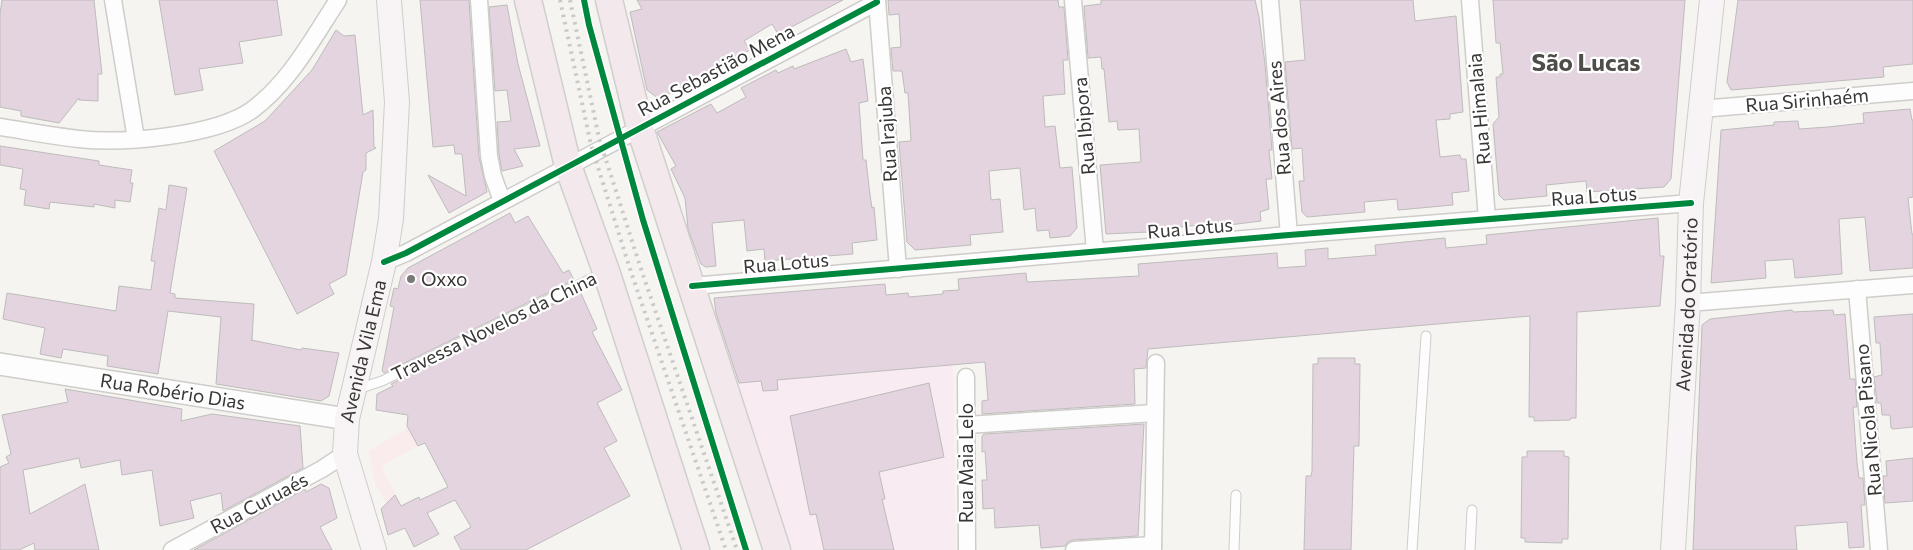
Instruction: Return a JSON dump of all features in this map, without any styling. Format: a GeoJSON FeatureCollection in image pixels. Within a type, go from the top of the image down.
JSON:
{"type":"FeatureCollection","features":[{"type":"Feature","properties":{"kind":"main road","name":"Avenida Vila Ema"},"geometry":{"type":"LineString","coordinates":[[374,550],[346,454],[347,419],[384,262],[390,220],[397,102],[388,0]]}},
{"type":"Feature","properties":{"kind":"main road"},"geometry":{"type":"LineString","coordinates":[[528,0],[568,166],[606,271],[696,550]]}},
{"type":"Feature","properties":{"kind":"main road"},"geometry":{"type":"LineString","coordinates":[[609,0],[640,128],[777,550]]}},
{"type":"Feature","properties":{"kind":"main road","name":"Avenida do Oratório"},"geometry":{"type":"LineString","coordinates":[[1672,550],[1688,303],[1690,203],[1712,0]]}},
{"type":"Feature","properties":{"kind":"street"},"geometry":{"type":"LineString","coordinates":[[113,0],[136,140]]}},
{"type":"Feature","properties":{"kind":"street"},"geometry":{"type":"LineString","coordinates":[[0,127],[80,139],[136,140],[192,133],[227,122],[251,110],[288,75],[338,0]]}},
{"type":"Feature","properties":{"kind":"street"},"geometry":{"type":"LineString","coordinates":[[479,0],[489,156],[493,176],[502,201]]}},
{"type":"Feature","properties":{"kind":"street","name":"Rua Ibipora"},"geometry":{"type":"LineString","coordinates":[[1073,0],[1095,251]]}},
{"type":"Feature","properties":{"kind":"street","name":"Rua dos Aires"},"geometry":{"type":"LineString","coordinates":[[1270,0],[1289,235]]}},
{"type":"Feature","properties":{"kind":"street","name":"Rua Himalaia"},"geometry":{"type":"LineString","coordinates":[[1470,0],[1488,219]]}},
{"type":"Feature","properties":{"kind":"street","name":"Rua Sebastião Mena"},"geometry":{"type":"LineString","coordinates":[[384,262],[406,253],[877,1]]}},
{"type":"Feature","properties":{"kind":"street","name":"Rua Irajuba"},"geometry":{"type":"LineString","coordinates":[[877,1],[898,268]]}},
{"type":"Feature","properties":{"kind":"street","name":"Rua Sirinhaém"},"geometry":{"type":"LineString","coordinates":[[1700,109],[1913,91]]}},
{"type":"Feature","properties":{"kind":"street","name":"Rua Lotus"},"geometry":{"type":"LineString","coordinates":[[692,286],[1690,203]]}},
{"type":"Feature","properties":{"kind":"street"},"geometry":{"type":"LineString","coordinates":[[1688,303],[1913,284]]}},
{"type":"Feature","properties":{"kind":"street","name":"Rua Nicola Pisano"},"geometry":{"type":"LineString","coordinates":[[1857,290],[1879,550]]}},
{"type":"Feature","properties":{"kind":"street"},"geometry":{"type":"LineString","coordinates":[[1074,550],[1153,548],[1156,363]]}},
{"type":"Feature","properties":{"kind":"street","name":"Rua Robério Dias"},"geometry":{"type":"LineString","coordinates":[[0,364],[347,419]]}},
{"type":"Feature","properties":{"kind":"street","name":"Rua Maia Lelo"},"geometry":{"type":"LineString","coordinates":[[966,377],[967,550]]}},
{"type":"Feature","properties":{"kind":"street"},"geometry":{"type":"LineString","coordinates":[[966,426],[1155,414]]}},
{"type":"Feature","properties":{"kind":"street","name":"Rua Curuaés"},"geometry":{"type":"LineString","coordinates":[[172,550],[322,469],[346,454]]}},
{"type":"Feature","properties":{"kind":"lane","name":"Travessa Novelos da China"},"geometry":{"type":"LineString","coordinates":[[353,390],[382,381],[606,271]]}},
{"type":"Feature","properties":{"kind":"lane"},"geometry":{"type":"LineString","coordinates":[[1412,550],[1426,336]]}},
{"type":"Feature","properties":{"kind":"lane"},"geometry":{"type":"LineString","coordinates":[[1234,550],[1236,495]]}},
{"type":"Feature","properties":{"kind":"lane"},"geometry":{"type":"LineString","coordinates":[[1470,550],[1472,510]]}},
{"type":"Feature","properties":{"kind":"shaded area"},"geometry":{"type":"Polygon","coordinates":[[[953,365],[956,550],[792,550],[738,383],[953,365]]]}},
{"type":"Feature","properties":{"kind":"shaded area"},"geometry":{"type":"Polygon","coordinates":[[[408,428],[418,446],[383,465],[382,469],[397,497],[386,504],[378,488],[376,488],[368,451],[408,428]]]}},
{"type":"Feature","properties":{"kind":"building"},"geometry":{"type":"Polygon","coordinates":[[[2,0],[94,0],[102,74],[98,74],[98,101],[79,100],[79,98],[59,123],[21,116],[21,111],[0,107],[0,14],[2,0]]]}},
{"type":"Feature","properties":{"kind":"building"},"geometry":{"type":"Polygon","coordinates":[[[159,0],[277,0],[282,35],[239,42],[243,63],[199,69],[203,90],[175,95],[159,0]]]}},
{"type":"Feature","properties":{"kind":"building"},"geometry":{"type":"Polygon","coordinates":[[[420,0],[469,0],[479,157],[487,192],[449,213],[428,175],[466,196],[462,154],[455,154],[454,145],[433,147],[420,0]]]}},
{"type":"Feature","properties":{"kind":"building"},"geometry":{"type":"Polygon","coordinates":[[[637,0],[843,0],[778,34],[772,24],[744,41],[750,50],[659,99],[647,90],[630,12],[642,9],[637,0]]]}},
{"type":"Feature","properties":{"kind":"building"},"geometry":{"type":"Polygon","coordinates":[[[888,0],[1058,0],[1059,7],[1064,7],[1068,60],[1063,60],[1065,94],[1043,96],[1045,127],[1055,126],[1060,168],[1072,167],[1077,228],[1070,236],[1050,238],[1049,230],[1037,231],[1035,208],[1024,210],[1020,168],[989,171],[991,200],[1000,199],[1003,232],[970,235],[971,245],[915,250],[907,242],[899,142],[911,141],[908,93],[905,93],[902,71],[893,71],[891,48],[901,47],[899,14],[889,15],[888,0]]]}},
{"type":"Feature","properties":{"kind":"building"},"geometry":{"type":"Polygon","coordinates":[[[1101,0],[1255,0],[1265,64],[1272,150],[1269,150],[1272,179],[1266,179],[1269,209],[1260,212],[1261,221],[1221,226],[1221,223],[1148,230],[1148,232],[1106,234],[1100,165],[1141,162],[1139,129],[1118,130],[1117,121],[1109,122],[1104,69],[1102,69],[1101,57],[1088,58],[1084,6],[1101,4],[1101,0]]]}},
{"type":"Feature","properties":{"kind":"building"},"geometry":{"type":"Polygon","coordinates":[[[1300,0],[1413,0],[1415,21],[1456,16],[1463,112],[1450,114],[1450,119],[1436,120],[1440,157],[1460,155],[1461,159],[1466,159],[1469,191],[1452,193],[1453,205],[1398,210],[1397,199],[1364,202],[1365,212],[1307,217],[1302,212],[1299,181],[1304,181],[1302,148],[1292,149],[1285,62],[1305,60],[1300,0]]]}},
{"type":"Feature","properties":{"kind":"building"},"geometry":{"type":"Polygon","coordinates":[[[1493,0],[1685,0],[1671,179],[1664,187],[1587,192],[1586,181],[1546,185],[1547,196],[1504,200],[1499,195],[1493,124],[1499,117],[1496,77],[1500,77],[1500,74],[1503,74],[1500,43],[1496,43],[1493,0]]]}},
{"type":"Feature","properties":{"kind":"building"},"geometry":{"type":"Polygon","coordinates":[[[1738,0],[1913,0],[1913,64],[1883,67],[1884,77],[1731,90],[1727,82],[1738,0]]]}},
{"type":"Feature","properties":{"kind":"building"},"geometry":{"type":"Polygon","coordinates":[[[507,5],[518,64],[540,146],[514,149],[523,166],[502,171],[497,122],[511,121],[507,90],[495,91],[489,7],[507,5]]]}},
{"type":"Feature","properties":{"kind":"building"},"geometry":{"type":"Polygon","coordinates":[[[336,30],[344,36],[355,35],[363,115],[373,110],[374,147],[376,148],[366,153],[366,170],[363,172],[346,275],[329,284],[334,294],[297,314],[214,151],[265,121],[312,70],[336,30]]]}},
{"type":"Feature","properties":{"kind":"building"},"geometry":{"type":"Polygon","coordinates":[[[846,49],[851,62],[863,59],[868,101],[859,103],[863,160],[866,160],[872,208],[874,207],[877,240],[852,243],[853,254],[765,261],[764,249],[747,251],[744,220],[712,223],[716,266],[706,267],[701,264],[688,229],[685,198],[671,169],[676,166],[657,132],[711,104],[717,113],[746,97],[741,88],[776,70],[778,73],[793,66],[794,69],[846,49]]]}},
{"type":"Feature","properties":{"kind":"building"},"geometry":{"type":"Polygon","coordinates":[[[1910,109],[1913,120],[1913,197],[1908,198],[1913,234],[1913,268],[1870,271],[1865,217],[1839,219],[1842,274],[1795,278],[1793,259],[1765,261],[1766,278],[1711,283],[1721,130],[1774,125],[1774,122],[1798,121],[1799,129],[1864,123],[1863,113],[1910,109]]]}},
{"type":"Feature","properties":{"kind":"building"},"geometry":{"type":"Polygon","coordinates":[[[0,146],[99,161],[99,165],[132,170],[130,183],[133,183],[130,202],[115,200],[115,208],[94,204],[94,207],[50,202],[49,209],[24,205],[26,190],[20,189],[23,169],[0,165],[0,146]]]}},
{"type":"Feature","properties":{"kind":"building"},"geometry":{"type":"Polygon","coordinates":[[[169,185],[187,188],[170,293],[175,294],[175,298],[254,304],[251,340],[301,350],[302,348],[339,353],[329,396],[321,401],[216,384],[221,317],[168,311],[158,374],[107,366],[108,356],[63,349],[61,358],[40,354],[45,328],[3,319],[7,293],[116,311],[119,286],[151,290],[155,261],[151,261],[159,208],[166,210],[169,185]]]}},
{"type":"Feature","properties":{"kind":"building"},"geometry":{"type":"Polygon","coordinates":[[[510,213],[515,223],[528,216],[563,273],[569,270],[574,280],[384,373],[382,371],[394,307],[390,306],[394,288],[398,289],[401,276],[408,268],[510,213]]]}},
{"type":"Feature","properties":{"kind":"building"},"geometry":{"type":"Polygon","coordinates":[[[1658,218],[1660,256],[1664,256],[1660,306],[1577,312],[1576,418],[1571,418],[1570,420],[1534,421],[1534,417],[1529,417],[1530,316],[1148,349],[1146,368],[1134,369],[1135,404],[982,414],[982,401],[988,400],[985,362],[777,380],[778,390],[763,391],[761,381],[739,383],[716,313],[714,298],[885,284],[886,295],[908,293],[909,297],[943,294],[943,291],[959,290],[958,279],[1026,273],[1027,282],[1139,276],[1138,264],[1277,253],[1278,268],[1306,266],[1305,250],[1328,248],[1328,259],[1376,255],[1375,245],[1445,238],[1446,248],[1487,244],[1486,235],[1658,218]]]}},
{"type":"Feature","properties":{"kind":"building"},"geometry":{"type":"Polygon","coordinates":[[[580,291],[597,329],[592,332],[622,390],[597,403],[617,441],[604,448],[630,496],[526,550],[461,550],[454,537],[471,527],[455,500],[427,513],[439,534],[414,547],[405,528],[388,535],[381,509],[395,495],[401,506],[419,497],[420,500],[448,487],[425,443],[418,446],[407,426],[408,415],[376,410],[377,394],[393,386],[391,384],[580,291]]]}},
{"type":"Feature","properties":{"kind":"building"},"geometry":{"type":"Polygon","coordinates":[[[1792,310],[1794,312],[1833,310],[1834,315],[1845,314],[1850,379],[1855,379],[1857,407],[1853,407],[1859,478],[1863,478],[1865,505],[1861,505],[1864,547],[1849,548],[1847,522],[1795,526],[1797,550],[1693,550],[1702,325],[1710,319],[1792,310]]]}},
{"type":"Feature","properties":{"kind":"building"},"geometry":{"type":"Polygon","coordinates":[[[1913,314],[1913,427],[1893,429],[1891,428],[1890,415],[1882,415],[1881,403],[1877,403],[1874,377],[1882,375],[1880,343],[1876,343],[1874,317],[1913,314]]]}},
{"type":"Feature","properties":{"kind":"building"},"geometry":{"type":"Polygon","coordinates":[[[1318,358],[1355,358],[1355,364],[1360,364],[1359,446],[1354,446],[1351,550],[1304,550],[1306,476],[1311,476],[1312,471],[1313,364],[1318,364],[1318,358]]]}},
{"type":"Feature","properties":{"kind":"building"},"geometry":{"type":"Polygon","coordinates":[[[929,383],[944,457],[879,472],[885,499],[882,499],[894,550],[824,550],[816,514],[810,515],[790,416],[929,383]]]}},
{"type":"Feature","properties":{"kind":"building"},"geometry":{"type":"Polygon","coordinates":[[[65,389],[182,409],[181,421],[212,414],[300,426],[303,468],[223,511],[221,493],[190,501],[194,518],[160,526],[152,470],[122,475],[120,460],[81,468],[79,458],[23,470],[30,514],[85,484],[99,550],[35,550],[34,543],[19,550],[0,550],[0,467],[9,463],[6,457],[11,454],[2,415],[68,402],[65,389]]]}},
{"type":"Feature","properties":{"kind":"building"},"geometry":{"type":"Polygon","coordinates":[[[1144,424],[1138,536],[1073,540],[1065,546],[1041,548],[1039,525],[995,528],[994,508],[983,509],[982,480],[987,480],[985,451],[982,452],[982,436],[984,434],[1144,424]]]}},
{"type":"Feature","properties":{"kind":"building"},"geometry":{"type":"Polygon","coordinates":[[[1527,451],[1564,451],[1564,456],[1569,457],[1568,539],[1562,539],[1562,543],[1525,542],[1525,538],[1521,538],[1522,457],[1527,457],[1527,451]]]}},
{"type":"Feature","properties":{"kind":"building"},"geometry":{"type":"Polygon","coordinates":[[[1913,458],[1913,501],[1885,503],[1883,476],[1887,476],[1886,461],[1913,458]]]}},
{"type":"Feature","properties":{"kind":"building"},"geometry":{"type":"Polygon","coordinates":[[[321,484],[329,488],[337,518],[320,527],[332,550],[194,550],[305,489],[306,492],[321,484]]]}},
{"type":"Feature","properties":{"kind":"railway"},"geometry":{"type":"LineString","coordinates":[[560,0],[591,145],[630,269],[726,550]]}},
{"type":"Feature","properties":{"kind":"railway"},"geometry":{"type":"LineString","coordinates":[[570,0],[599,138],[640,266],[737,550]]}},
{"type":"Feature","properties":{"kind":"cycle path"},"geometry":{"type":"LineString","coordinates":[[584,0],[589,25],[643,220],[746,550]]}},
{"type":"Feature","properties":{"kind":"cycle path"},"geometry":{"type":"LineString","coordinates":[[384,262],[406,253],[877,2]]}},
{"type":"Feature","properties":{"kind":"cycle path"},"geometry":{"type":"LineString","coordinates":[[692,286],[1691,203]]}},
{"type":"Feature","properties":{"kind":"place","name":"Oxxo"},"geometry":{"type":"Point","coordinates":[411,279]}},
{"type":"Feature","properties":{"kind":"district","name":"São Lucas"},"geometry":{"type":"Point","coordinates":[1586,63]}}]}
